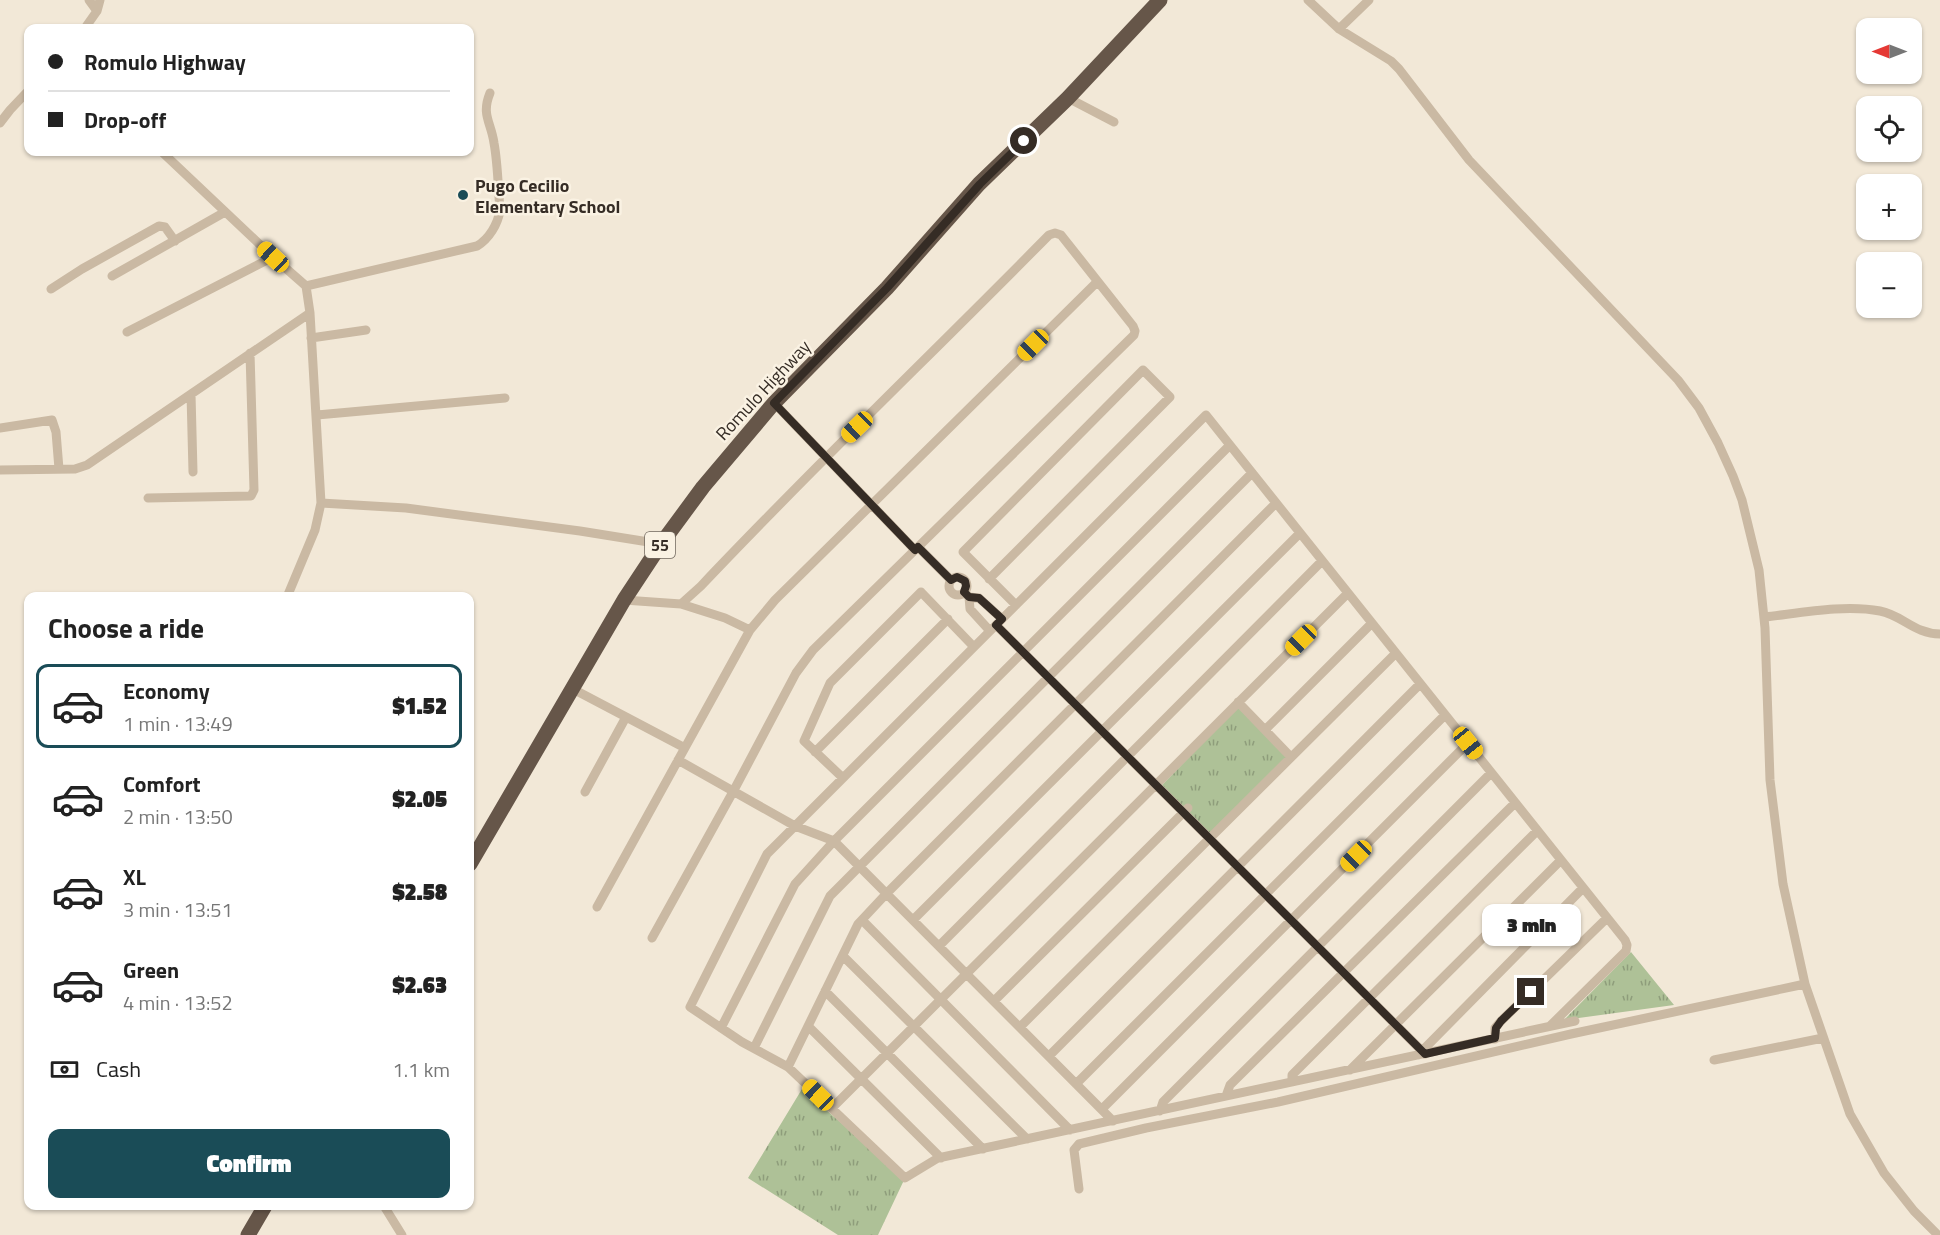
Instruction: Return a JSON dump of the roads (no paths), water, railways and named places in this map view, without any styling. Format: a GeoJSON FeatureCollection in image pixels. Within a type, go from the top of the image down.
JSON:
{"type":"FeatureCollection","features":[{"type":"Feature","properties":{"kind":"highway","name":"Romulo Highway"},"geometry":{"type":"LineString","coordinates":[[474,857],[624,600],[703,487],[774,403],[887,288],[980,184],[1068,98],[1160,0]]}},
{"type":"Feature","properties":{"kind":"highway"},"geometry":{"type":"LineString","coordinates":[[248,1235],[263,1210]]}},
{"type":"Feature","properties":{"kind":"street"},"geometry":{"type":"LineString","coordinates":[[89,0],[97,11]]}},
{"type":"Feature","properties":{"kind":"street"},"geometry":{"type":"LineString","coordinates":[[88,24],[97,11],[100,0]]}},
{"type":"Feature","properties":{"kind":"street"},"geometry":{"type":"LineString","coordinates":[[1308,0],[1339,29],[1399,69],[1469,160],[1678,380],[1699,408],[1718,443],[1742,500],[1759,570],[1765,617],[1770,780],[1783,884],[1805,984],[1850,1114],[1884,1173],[1914,1211],[1938,1235]]}},
{"type":"Feature","properties":{"kind":"street"},"geometry":{"type":"LineString","coordinates":[[1339,29],[1369,0]]}},
{"type":"Feature","properties":{"kind":"street"},"geometry":{"type":"LineString","coordinates":[[306,286],[477,246],[484,242],[500,210],[494,142],[485,113],[490,93]]}},
{"type":"Feature","properties":{"kind":"street"},"geometry":{"type":"LineString","coordinates":[[0,123],[24,95]]}},
{"type":"Feature","properties":{"kind":"street"},"geometry":{"type":"LineString","coordinates":[[1068,98],[1114,122]]}},
{"type":"Feature","properties":{"kind":"street"},"geometry":{"type":"LineString","coordinates":[[166,156],[306,286],[310,313],[321,503],[315,530],[288,592]]}},
{"type":"Feature","properties":{"kind":"street"},"geometry":{"type":"LineString","coordinates":[[112,276],[225,212]]}},
{"type":"Feature","properties":{"kind":"street"},"geometry":{"type":"LineString","coordinates":[[51,289],[159,226],[165,227],[176,241]]}},
{"type":"Feature","properties":{"kind":"street"},"geometry":{"type":"LineString","coordinates":[[652,938],[803,663],[813,650],[1134,336],[1133,326],[1061,235],[1052,233],[681,604]]}},
{"type":"Feature","properties":{"kind":"street"},"geometry":{"type":"LineString","coordinates":[[127,332],[273,257]]}},
{"type":"Feature","properties":{"kind":"street"},"geometry":{"type":"LineString","coordinates":[[597,907],[750,630],[775,600],[1097,282]]}},
{"type":"Feature","properties":{"kind":"street"},"geometry":{"type":"LineString","coordinates":[[0,470],[59,470],[75,469],[87,465],[310,313]]}},
{"type":"Feature","properties":{"kind":"street"},"geometry":{"type":"LineString","coordinates":[[311,338],[366,330]]}},
{"type":"Feature","properties":{"kind":"street"},"geometry":{"type":"LineString","coordinates":[[148,498],[251,496],[254,490],[250,354]]}},
{"type":"Feature","properties":{"kind":"street"},"geometry":{"type":"LineString","coordinates":[[990,579],[1170,397],[1143,370],[963,552],[990,579],[1016,605]]}},
{"type":"Feature","properties":{"kind":"street"},"geometry":{"type":"LineString","coordinates":[[191,394],[193,471]]}},
{"type":"Feature","properties":{"kind":"street"},"geometry":{"type":"LineString","coordinates":[[317,415],[505,398]]}},
{"type":"Feature","properties":{"kind":"street"},"geometry":{"type":"LineString","coordinates":[[774,403],[871,504],[951,580],[949,584],[951,592],[979,598],[996,625],[1156,784],[1186,810],[1210,838],[1396,1024],[1422,1053]]}},
{"type":"Feature","properties":{"kind":"street"},"geometry":{"type":"LineString","coordinates":[[1550,1026],[1626,951],[1627,945],[1206,415],[767,854],[690,1007],[788,1067],[905,1178],[941,1158],[1575,1021]]}},
{"type":"Feature","properties":{"kind":"street"},"geometry":{"type":"LineString","coordinates":[[0,428],[52,420],[56,432],[59,470]]}},
{"type":"Feature","properties":{"kind":"street"},"geometry":{"type":"LineString","coordinates":[[721,1028],[795,884],[834,841],[1230,445]]}},
{"type":"Feature","properties":{"kind":"street"},"geometry":{"type":"LineString","coordinates":[[754,1048],[830,896],[1252,473]]}},
{"type":"Feature","properties":{"kind":"street"},"geometry":{"type":"LineString","coordinates":[[321,503],[406,508],[661,544]]}},
{"type":"Feature","properties":{"kind":"street"},"geometry":{"type":"LineString","coordinates":[[788,1067],[862,921],[886,893],[1276,503]]}},
{"type":"Feature","properties":{"kind":"street"},"geometry":{"type":"LineString","coordinates":[[913,920],[1300,533]]}},
{"type":"Feature","properties":{"kind":"street"},"geometry":{"type":"LineString","coordinates":[[939,946],[1322,561]]}},
{"type":"Feature","properties":{"kind":"street"},"geometry":{"type":"LineString","coordinates":[[843,778],[804,741],[830,683],[921,592],[975,647]]}},
{"type":"Feature","properties":{"kind":"street"},"geometry":{"type":"LineString","coordinates":[[832,1108],[1348,593]]}},
{"type":"Feature","properties":{"kind":"street"},"geometry":{"type":"LineString","coordinates":[[967,594],[970,609],[996,625]]}},
{"type":"Feature","properties":{"kind":"street"},"geometry":{"type":"LineString","coordinates":[[624,600],[681,604],[725,618],[750,630]]}},
{"type":"Feature","properties":{"kind":"street"},"geometry":{"type":"LineString","coordinates":[[1765,617],[1837,610],[1877,610],[1921,631],[1940,634]]}},
{"type":"Feature","properties":{"kind":"street"},"geometry":{"type":"LineString","coordinates":[[815,752],[948,619]]}},
{"type":"Feature","properties":{"kind":"street"},"geometry":{"type":"LineString","coordinates":[[1265,730],[1372,624]]}},
{"type":"Feature","properties":{"kind":"street"},"geometry":{"type":"LineString","coordinates":[[1020,1027],[1396,653]]}},
{"type":"Feature","properties":{"kind":"street"},"geometry":{"type":"LineString","coordinates":[[1048,1056],[1420,684]]}},
{"type":"Feature","properties":{"kind":"street"},"geometry":{"type":"LineString","coordinates":[[571,688],[685,748]]}},
{"type":"Feature","properties":{"kind":"street"},"geometry":{"type":"LineString","coordinates":[[1238,702],[1291,757]]}},
{"type":"Feature","properties":{"kind":"street"},"geometry":{"type":"LineString","coordinates":[[1076,1084],[1445,715]]}},
{"type":"Feature","properties":{"kind":"street"},"geometry":{"type":"LineString","coordinates":[[585,792],[626,717]]}},
{"type":"Feature","properties":{"kind":"street"},"geometry":{"type":"LineString","coordinates":[[1102,1109],[1468,743]]}},
{"type":"Feature","properties":{"kind":"street"},"geometry":{"type":"LineString","coordinates":[[678,760],[795,826],[834,841],[1113,1121]]}},
{"type":"Feature","properties":{"kind":"street"},"geometry":{"type":"LineString","coordinates":[[1160,1111],[1163,1102],[1491,773]]}},
{"type":"Feature","properties":{"kind":"street"},"geometry":{"type":"LineString","coordinates":[[1226,1096],[1230,1085],[1515,803]]}},
{"type":"Feature","properties":{"kind":"street"},"geometry":{"type":"LineString","coordinates":[[994,1001],[1186,810]]}},
{"type":"Feature","properties":{"kind":"street"},"geometry":{"type":"LineString","coordinates":[[1292,1082],[1292,1075],[1538,831]]}},
{"type":"Feature","properties":{"kind":"street"},"geometry":{"type":"LineString","coordinates":[[1350,1070],[1561,860]]}},
{"type":"Feature","properties":{"kind":"street"},"geometry":{"type":"LineString","coordinates":[[1422,1053],[1583,888]]}},
{"type":"Feature","properties":{"kind":"street"},"geometry":{"type":"LineString","coordinates":[[1495,1038],[1496,1028],[1501,1021],[1606,918]]}},
{"type":"Feature","properties":{"kind":"street"},"geometry":{"type":"LineString","coordinates":[[862,921],[1070,1130]]}},
{"type":"Feature","properties":{"kind":"street"},"geometry":{"type":"LineString","coordinates":[[843,956],[1027,1140]]}},
{"type":"Feature","properties":{"kind":"street"},"geometry":{"type":"LineString","coordinates":[[1079,1189],[1074,1150],[1078,1143],[1278,1102],[1571,1034],[1805,984]]}},
{"type":"Feature","properties":{"kind":"street"},"geometry":{"type":"LineString","coordinates":[[825,991],[983,1149]]}},
{"type":"Feature","properties":{"kind":"street"},"geometry":{"type":"LineString","coordinates":[[808,1026],[941,1158]]}},
{"type":"Feature","properties":{"kind":"street"},"geometry":{"type":"LineString","coordinates":[[1714,1060],[1824,1038]]}},
{"type":"Feature","properties":{"kind":"street"},"geometry":{"type":"LineString","coordinates":[[386,1210],[402,1235]]}},
{"type":"Feature","properties":{"kind":"place","name":"Pugo Cecilio Elementary School"},"geometry":{"type":"Point","coordinates":[463,195]}}]}
